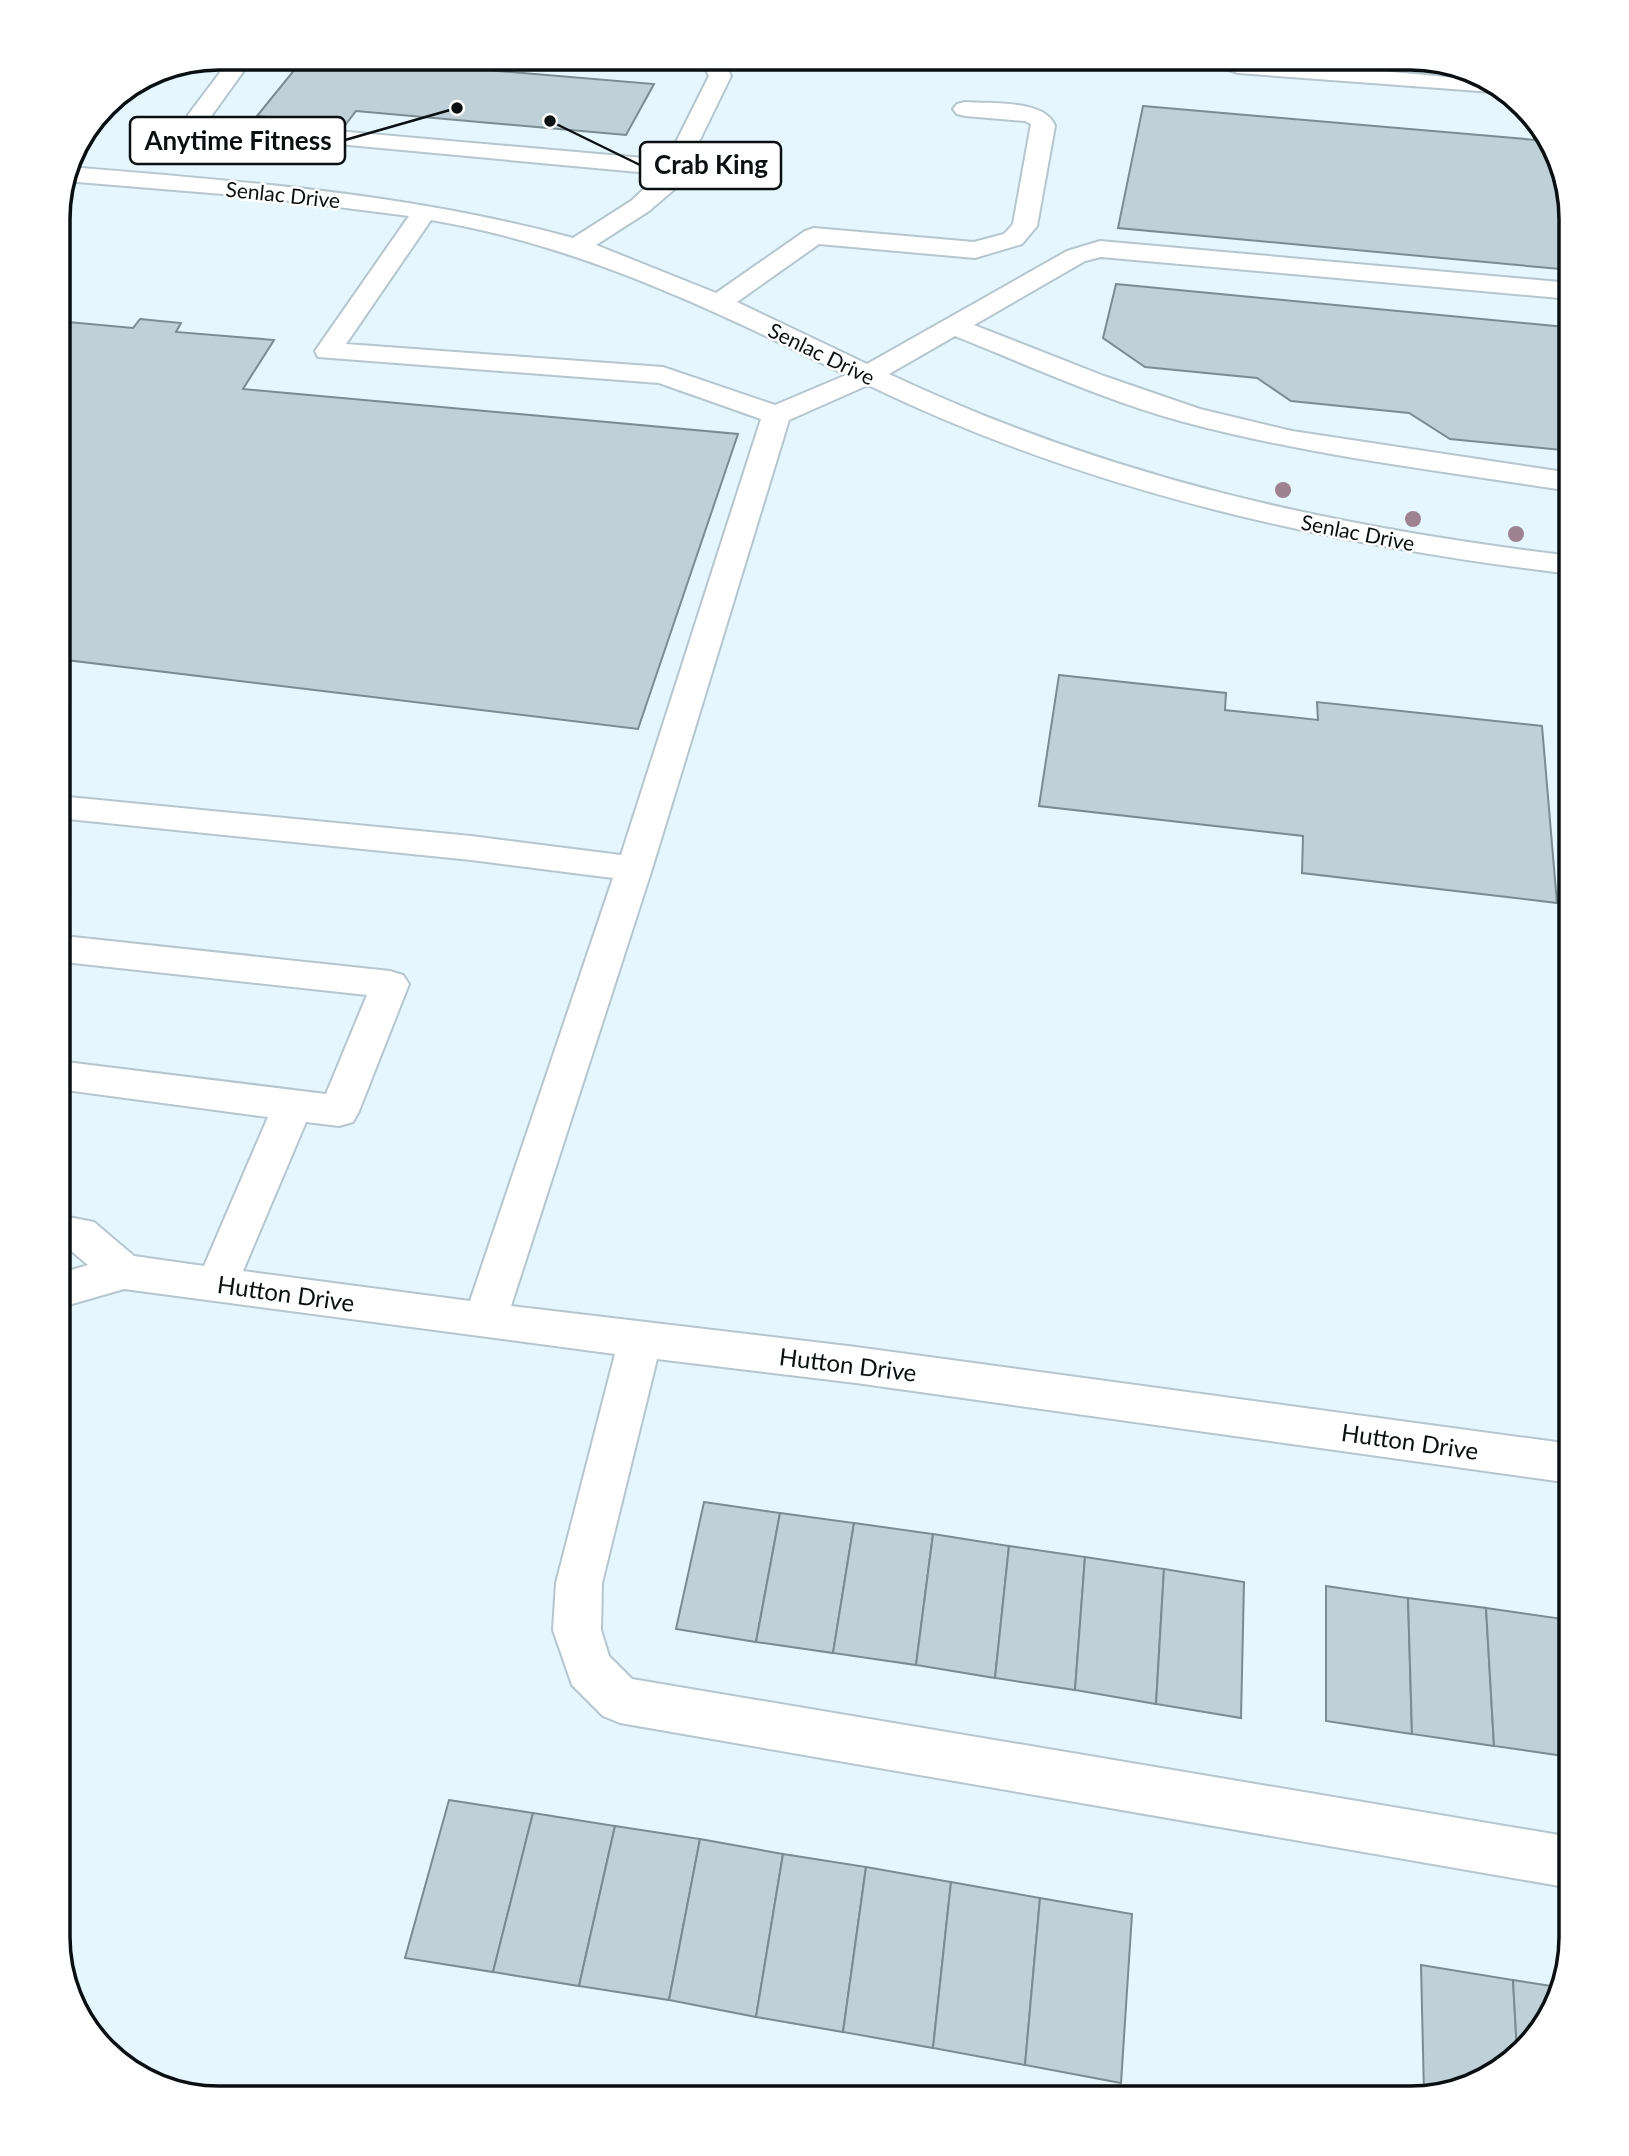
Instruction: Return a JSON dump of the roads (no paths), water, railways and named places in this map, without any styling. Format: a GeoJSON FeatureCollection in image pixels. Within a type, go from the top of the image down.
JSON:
{"type":"FeatureCollection","features":[{"type":"Feature","properties":{"kind":"street"},"geometry":{"type":"LineString","coordinates":[[233,70],[200,115],[200,122],[205,126],[675,168]]}},
{"type":"Feature","properties":{"kind":"street"},"geometry":{"type":"LineString","coordinates":[[576,247],[661,191],[720,76],[717,70]]}},
{"type":"Feature","properties":{"kind":"street"},"geometry":{"type":"LineString","coordinates":[[1286,70],[1478,86]]}},
{"type":"Feature","properties":{"kind":"street"},"geometry":{"type":"LineString","coordinates":[[719,303],[814,236],[975,250],[1013,239],[1025,226],[1043,126],[1041,120],[1031,114],[965,109]]}},
{"type":"Feature","properties":{"kind":"street","name":"Senlac Drive"},"geometry":{"type":"LineString","coordinates":[[77,175],[305,194],[503,226],[576,247],[681,285],[868,375],[1032,446],[1180,493],[1330,527],[1488,556],[1559,564]]}},
{"type":"Feature","properties":{"kind":"street"},"geometry":{"type":"LineString","coordinates":[[424,212],[328,351],[663,375],[776,415],[868,375],[1076,256],[1100,249],[1559,290]]}},
{"type":"Feature","properties":{"kind":"street"},"geometry":{"type":"LineString","coordinates":[[953,326],[1094,382],[1191,415],[1292,439],[1559,480]]}},
{"type":"Feature","properties":{"kind":"street"},"geometry":{"type":"LineString","coordinates":[[485,1320],[634,869],[776,415]]}},
{"type":"Feature","properties":{"kind":"street"},"geometry":{"type":"LineString","coordinates":[[70,808],[471,848],[634,869]]}},
{"type":"Feature","properties":{"kind":"street"},"geometry":{"type":"LineString","coordinates":[[70,1077],[340,1111],[390,984],[73,950]]}},
{"type":"Feature","properties":{"kind":"street"},"geometry":{"type":"LineString","coordinates":[[218,1284],[293,1105]]}},
{"type":"Feature","properties":{"kind":"street"},"geometry":{"type":"LineString","coordinates":[[70,1233],[80,1234],[124,1272]]}},
{"type":"Feature","properties":{"kind":"street","name":"Hutton Drive"},"geometry":{"type":"LineString","coordinates":[[70,1288],[124,1272],[485,1320],[856,1365],[1559,1461]]}},
{"type":"Feature","properties":{"kind":"street"},"geometry":{"type":"LineString","coordinates":[[640,1339],[579,1583],[578,1630],[589,1669],[620,1700],[1559,1861]]}},
{"type":"Feature","properties":{"kind":"place","name":"Anytime Fitness"},"geometry":{"type":"Point","coordinates":[457,108]}},
{"type":"Feature","properties":{"kind":"place","name":"Crab King"},"geometry":{"type":"Point","coordinates":[550,121]}}]}
